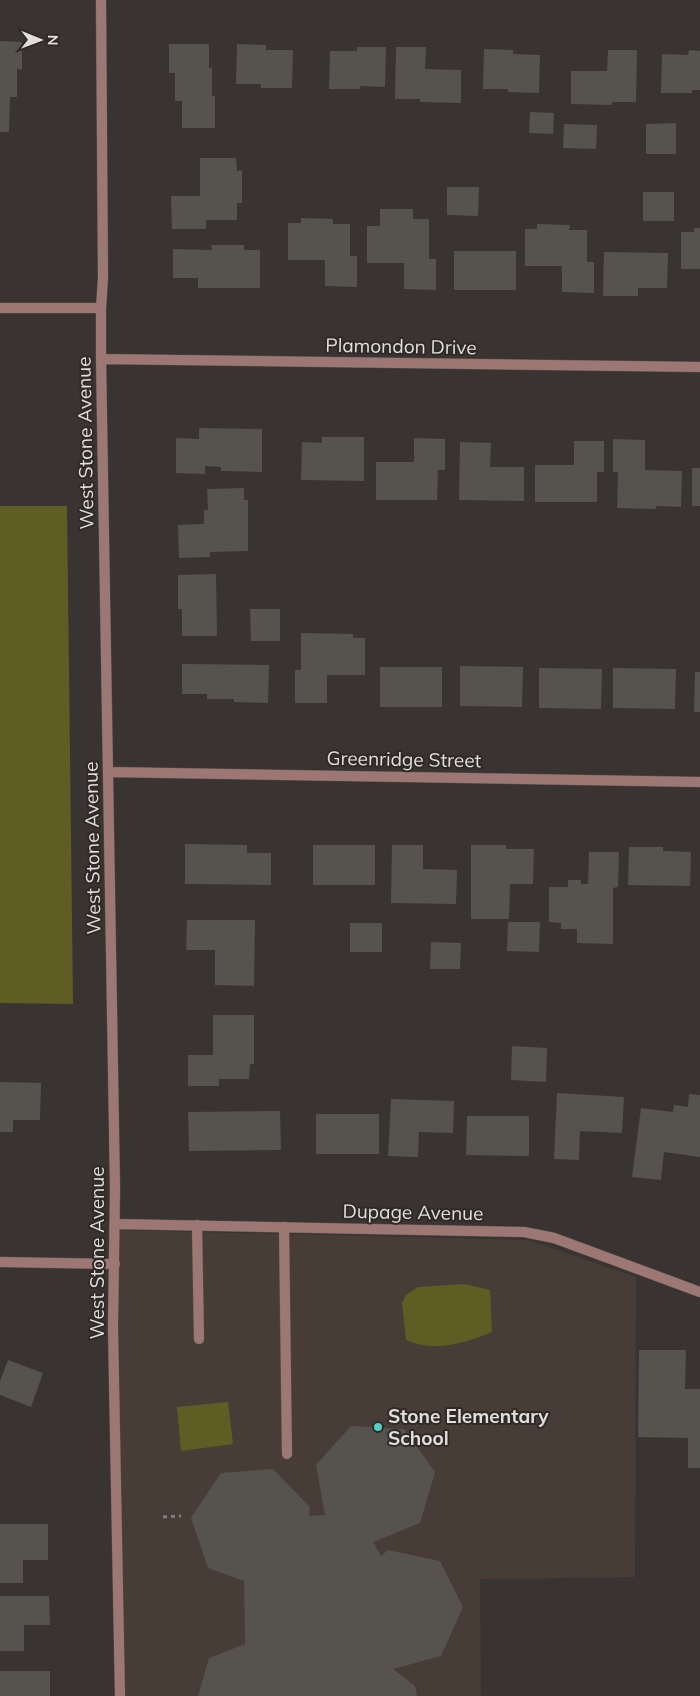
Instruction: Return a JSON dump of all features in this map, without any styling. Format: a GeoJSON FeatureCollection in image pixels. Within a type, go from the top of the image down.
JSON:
{"type":"FeatureCollection","features":[{"type":"Feature","properties":{"kind":"street","name":"West Stone Avenue"},"geometry":{"type":"LineString","coordinates":[[101,0],[104,278],[101,308],[101,359],[116,1224],[113,1327],[120,1696]]}},
{"type":"Feature","properties":{"kind":"street"},"geometry":{"type":"LineString","coordinates":[[0,308],[101,308]]}},
{"type":"Feature","properties":{"kind":"street","name":"Plamondon Drive"},"geometry":{"type":"LineString","coordinates":[[101,359],[700,368]]}},
{"type":"Feature","properties":{"kind":"street","name":"Greenridge Street"},"geometry":{"type":"LineString","coordinates":[[108,772],[700,782]]}},
{"type":"Feature","properties":{"kind":"street","name":"Dupage Avenue"},"geometry":{"type":"LineString","coordinates":[[116,1224],[524,1232],[554,1238],[700,1292]]}},
{"type":"Feature","properties":{"kind":"street"},"geometry":{"type":"LineString","coordinates":[[197,1225],[199,1339]]}},
{"type":"Feature","properties":{"kind":"street"},"geometry":{"type":"LineString","coordinates":[[284,1227],[287,1454]]}},
{"type":"Feature","properties":{"kind":"street"},"geometry":{"type":"LineString","coordinates":[[0,1262],[114,1264]]}},
{"type":"Feature","properties":{"kind":"path"},"geometry":{"type":"LineString","coordinates":[[163,1517],[181,1516]]}},
{"type":"Feature","properties":{"kind":"shaded area"},"geometry":{"type":"Polygon","coordinates":[[[0,506],[67,506],[73,1004],[0,1003],[0,506]]]}},
{"type":"Feature","properties":{"kind":"shaded area","name":"Stone Elementary School"},"geometry":{"type":"Polygon","coordinates":[[[117,1230],[528,1240],[636,1277],[635,1577],[480,1579],[481,1696],[125,1696],[117,1230]]]}},
{"type":"Feature","properties":{"kind":"shaded area"},"geometry":{"type":"Polygon","coordinates":[[[465,1284],[490,1290],[492,1332],[471,1340],[449,1345],[427,1346],[406,1340],[402,1303],[406,1295],[418,1287],[465,1284]]]}},
{"type":"Feature","properties":{"kind":"shaded area"},"geometry":{"type":"Polygon","coordinates":[[[228,1402],[233,1444],[181,1451],[177,1407],[228,1402]]]}},
{"type":"Feature","properties":{"kind":"building"},"geometry":{"type":"Polygon","coordinates":[[[0,41],[22,42],[22,70],[17,69],[17,97],[10,97],[9,132],[0,132],[0,41]]]}},
{"type":"Feature","properties":{"kind":"building"},"geometry":{"type":"Polygon","coordinates":[[[169,44],[209,44],[209,68],[212,68],[212,96],[215,96],[215,128],[182,128],[182,101],[175,101],[175,73],[169,73],[169,44]]]}},
{"type":"Feature","properties":{"kind":"building"},"geometry":{"type":"Polygon","coordinates":[[[237,44],[266,45],[266,50],[293,50],[292,88],[261,88],[261,84],[236,84],[237,44]]]}},
{"type":"Feature","properties":{"kind":"building"},"geometry":{"type":"Polygon","coordinates":[[[357,47],[386,47],[385,87],[360,86],[360,89],[329,89],[330,51],[357,51],[357,47]]]}},
{"type":"Feature","properties":{"kind":"building"},"geometry":{"type":"Polygon","coordinates":[[[396,47],[426,47],[425,69],[461,70],[461,103],[420,102],[420,99],[395,99],[396,47]]]}},
{"type":"Feature","properties":{"kind":"building"},"geometry":{"type":"Polygon","coordinates":[[[484,49],[513,50],[513,54],[540,55],[539,93],[508,92],[508,89],[483,89],[484,49]]]}},
{"type":"Feature","properties":{"kind":"building"},"geometry":{"type":"Polygon","coordinates":[[[608,50],[637,50],[636,102],[612,102],[612,105],[571,104],[571,71],[607,71],[608,50]]]}},
{"type":"Feature","properties":{"kind":"building"},"geometry":{"type":"Polygon","coordinates":[[[689,50],[700,51],[700,90],[692,90],[692,93],[661,93],[662,54],[688,55],[689,50]]]}},
{"type":"Feature","properties":{"kind":"building"},"geometry":{"type":"Polygon","coordinates":[[[530,112],[554,113],[553,134],[529,133],[530,112]]]}},
{"type":"Feature","properties":{"kind":"building"},"geometry":{"type":"Polygon","coordinates":[[[676,123],[676,154],[646,154],[646,124],[676,123]]]}},
{"type":"Feature","properties":{"kind":"building"},"geometry":{"type":"Polygon","coordinates":[[[564,124],[597,125],[596,149],[563,148],[564,124]]]}},
{"type":"Feature","properties":{"kind":"building"},"geometry":{"type":"Polygon","coordinates":[[[200,158],[236,158],[237,171],[242,170],[242,203],[237,203],[237,220],[206,220],[206,229],[172,229],[171,196],[200,196],[200,158]]]}},
{"type":"Feature","properties":{"kind":"building"},"geometry":{"type":"Polygon","coordinates":[[[447,187],[479,187],[478,216],[447,215],[447,187]]]}},
{"type":"Feature","properties":{"kind":"building"},"geometry":{"type":"Polygon","coordinates":[[[643,192],[674,192],[674,221],[643,221],[643,192]]]}},
{"type":"Feature","properties":{"kind":"building"},"geometry":{"type":"Polygon","coordinates":[[[380,209],[413,209],[413,219],[429,219],[429,259],[436,259],[436,290],[404,289],[404,263],[367,263],[367,226],[380,226],[380,209]]]}},
{"type":"Feature","properties":{"kind":"building"},"geometry":{"type":"Polygon","coordinates":[[[301,218],[333,219],[333,224],[350,224],[350,256],[357,256],[357,287],[325,286],[325,260],[288,260],[288,223],[301,223],[301,218]]]}},
{"type":"Feature","properties":{"kind":"building"},"geometry":{"type":"Polygon","coordinates":[[[537,224],[570,225],[569,230],[587,230],[587,262],[594,262],[594,293],[562,292],[562,266],[525,266],[525,229],[537,229],[537,224]]]}},
{"type":"Feature","properties":{"kind":"building"},"geometry":{"type":"Polygon","coordinates":[[[694,228],[700,228],[700,269],[681,269],[681,232],[694,232],[694,228]]]}},
{"type":"Feature","properties":{"kind":"building"},"geometry":{"type":"Polygon","coordinates":[[[211,245],[244,245],[244,250],[260,250],[260,288],[198,288],[198,278],[173,278],[173,249],[212,250],[211,245]]]}},
{"type":"Feature","properties":{"kind":"building"},"geometry":{"type":"Polygon","coordinates":[[[454,251],[516,251],[516,290],[454,290],[454,251]]]}},
{"type":"Feature","properties":{"kind":"building"},"geometry":{"type":"Polygon","coordinates":[[[604,252],[668,253],[667,288],[638,288],[638,296],[603,296],[604,252]]]}},
{"type":"Feature","properties":{"kind":"building"},"geometry":{"type":"Polygon","coordinates":[[[199,428],[262,429],[262,472],[221,471],[221,467],[205,466],[205,474],[176,473],[176,438],[199,439],[199,428]]]}},
{"type":"Feature","properties":{"kind":"building"},"geometry":{"type":"Polygon","coordinates":[[[322,437],[364,437],[364,481],[301,480],[302,442],[322,443],[322,437]]]}},
{"type":"Feature","properties":{"kind":"building"},"geometry":{"type":"Polygon","coordinates":[[[414,438],[445,439],[445,470],[438,470],[437,500],[376,500],[376,462],[414,462],[414,438]]]}},
{"type":"Feature","properties":{"kind":"building"},"geometry":{"type":"Polygon","coordinates":[[[613,439],[645,440],[645,470],[682,471],[681,507],[656,506],[656,509],[617,508],[618,472],[613,472],[613,439]]]}},
{"type":"Feature","properties":{"kind":"building"},"geometry":{"type":"Polygon","coordinates":[[[574,441],[604,441],[604,472],[597,472],[597,502],[535,502],[535,465],[574,465],[574,441]]]}},
{"type":"Feature","properties":{"kind":"building"},"geometry":{"type":"Polygon","coordinates":[[[460,442],[491,443],[490,467],[524,467],[524,501],[459,500],[460,442]]]}},
{"type":"Feature","properties":{"kind":"building"},"geometry":{"type":"Polygon","coordinates":[[[692,468],[700,468],[700,506],[692,506],[692,468]]]}},
{"type":"Feature","properties":{"kind":"building"},"geometry":{"type":"Polygon","coordinates":[[[244,488],[244,500],[248,500],[248,551],[210,552],[210,557],[179,558],[178,525],[204,524],[204,510],[208,510],[207,489],[244,488]]]}},
{"type":"Feature","properties":{"kind":"building"},"geometry":{"type":"Polygon","coordinates":[[[216,574],[217,636],[182,636],[182,609],[178,609],[178,575],[216,574]]]}},
{"type":"Feature","properties":{"kind":"building"},"geometry":{"type":"Polygon","coordinates":[[[250,609],[280,609],[280,641],[251,641],[250,609]]]}},
{"type":"Feature","properties":{"kind":"building"},"geometry":{"type":"Polygon","coordinates":[[[301,633],[353,634],[353,638],[365,638],[365,675],[327,675],[327,703],[295,703],[295,670],[301,670],[301,633]]]}},
{"type":"Feature","properties":{"kind":"building"},"geometry":{"type":"Polygon","coordinates":[[[182,664],[269,665],[268,703],[234,702],[234,699],[207,699],[207,694],[182,694],[182,664]]]}},
{"type":"Feature","properties":{"kind":"building"},"geometry":{"type":"Polygon","coordinates":[[[460,666],[523,667],[522,707],[460,706],[460,666]]]}},
{"type":"Feature","properties":{"kind":"building"},"geometry":{"type":"Polygon","coordinates":[[[380,667],[442,667],[442,707],[380,707],[380,667]]]}},
{"type":"Feature","properties":{"kind":"building"},"geometry":{"type":"Polygon","coordinates":[[[539,668],[602,669],[601,709],[539,708],[539,668]]]}},
{"type":"Feature","properties":{"kind":"building"},"geometry":{"type":"Polygon","coordinates":[[[613,668],[676,669],[675,709],[613,708],[613,668]]]}},
{"type":"Feature","properties":{"kind":"building"},"geometry":{"type":"Polygon","coordinates":[[[695,672],[700,672],[700,712],[694,712],[695,672]]]}},
{"type":"Feature","properties":{"kind":"building"},"geometry":{"type":"Polygon","coordinates":[[[185,844],[247,845],[247,853],[271,853],[271,885],[185,884],[185,844]]]}},
{"type":"Feature","properties":{"kind":"building"},"geometry":{"type":"Polygon","coordinates":[[[313,845],[375,845],[375,885],[313,885],[313,845]]]}},
{"type":"Feature","properties":{"kind":"building"},"geometry":{"type":"Polygon","coordinates":[[[392,845],[423,845],[423,869],[457,870],[456,904],[391,903],[392,845]]]}},
{"type":"Feature","properties":{"kind":"building"},"geometry":{"type":"Polygon","coordinates":[[[471,845],[506,845],[506,849],[534,849],[533,884],[510,884],[509,919],[471,919],[471,845]]]}},
{"type":"Feature","properties":{"kind":"building"},"geometry":{"type":"Polygon","coordinates":[[[629,847],[663,847],[663,851],[691,852],[690,886],[628,885],[629,847]]]}},
{"type":"Feature","properties":{"kind":"building"},"geometry":{"type":"Polygon","coordinates":[[[589,852],[619,852],[618,887],[613,888],[613,944],[577,943],[577,929],[561,929],[561,923],[549,922],[549,887],[568,887],[568,880],[581,880],[581,884],[588,884],[589,852]]]}},
{"type":"Feature","properties":{"kind":"building"},"geometry":{"type":"Polygon","coordinates":[[[187,920],[255,920],[254,986],[215,985],[215,950],[186,950],[187,920]]]}},
{"type":"Feature","properties":{"kind":"building"},"geometry":{"type":"Polygon","coordinates":[[[508,922],[540,922],[539,952],[507,951],[508,922]]]}},
{"type":"Feature","properties":{"kind":"building"},"geometry":{"type":"Polygon","coordinates":[[[350,923],[382,923],[382,952],[350,952],[350,923]]]}},
{"type":"Feature","properties":{"kind":"building"},"geometry":{"type":"Polygon","coordinates":[[[431,942],[461,943],[460,969],[430,969],[431,942]]]}},
{"type":"Feature","properties":{"kind":"building"},"geometry":{"type":"Polygon","coordinates":[[[213,1015],[254,1015],[254,1064],[250,1064],[249,1079],[219,1079],[219,1086],[188,1086],[188,1055],[213,1055],[213,1015]]]}},
{"type":"Feature","properties":{"kind":"building"},"geometry":{"type":"Polygon","coordinates":[[[512,1046],[547,1048],[546,1082],[511,1080],[512,1046]]]}},
{"type":"Feature","properties":{"kind":"building"},"geometry":{"type":"Polygon","coordinates":[[[0,1082],[41,1083],[40,1120],[13,1120],[13,1132],[0,1132],[0,1082]]]}},
{"type":"Feature","properties":{"kind":"building"},"geometry":{"type":"Polygon","coordinates":[[[557,1093],[624,1097],[622,1133],[580,1131],[579,1160],[554,1159],[557,1093]]]}},
{"type":"Feature","properties":{"kind":"building"},"geometry":{"type":"Polygon","coordinates":[[[689,1094],[700,1095],[700,1157],[664,1152],[661,1180],[632,1177],[641,1108],[673,1112],[674,1105],[688,1107],[689,1094]]]}},
{"type":"Feature","properties":{"kind":"building"},"geometry":{"type":"Polygon","coordinates":[[[391,1099],[454,1101],[453,1133],[419,1132],[418,1157],[388,1156],[391,1099]]]}},
{"type":"Feature","properties":{"kind":"building"},"geometry":{"type":"Polygon","coordinates":[[[280,1111],[281,1150],[189,1151],[188,1112],[280,1111]]]}},
{"type":"Feature","properties":{"kind":"building"},"geometry":{"type":"Polygon","coordinates":[[[316,1114],[379,1114],[379,1154],[316,1154],[316,1114]]]}},
{"type":"Feature","properties":{"kind":"building"},"geometry":{"type":"Polygon","coordinates":[[[467,1116],[529,1116],[529,1156],[466,1155],[467,1116]]]}},
{"type":"Feature","properties":{"kind":"building"},"geometry":{"type":"Polygon","coordinates":[[[639,1350],[686,1350],[685,1389],[700,1389],[700,1468],[688,1468],[688,1438],[638,1437],[639,1350]]]}},
{"type":"Feature","properties":{"kind":"building"},"geometry":{"type":"Polygon","coordinates":[[[8,1360],[43,1373],[31,1407],[0,1395],[0,1381],[8,1360]]]}},
{"type":"Feature","properties":{"kind":"building","name":"Stone Elementary School"},"geometry":{"type":"Polygon","coordinates":[[[351,1426],[404,1429],[435,1472],[420,1523],[373,1542],[381,1556],[388,1550],[440,1561],[463,1607],[441,1656],[393,1669],[415,1686],[417,1696],[198,1696],[209,1658],[245,1644],[244,1581],[208,1568],[191,1518],[221,1473],[273,1469],[310,1507],[309,1516],[325,1515],[316,1465],[351,1426]]]}},
{"type":"Feature","properties":{"kind":"building"},"geometry":{"type":"Polygon","coordinates":[[[0,1524],[48,1524],[48,1560],[23,1560],[23,1583],[0,1583],[0,1524]]]}},
{"type":"Feature","properties":{"kind":"building"},"geometry":{"type":"Polygon","coordinates":[[[0,1596],[49,1596],[50,1625],[24,1625],[24,1651],[0,1651],[0,1596]]]}},
{"type":"Feature","properties":{"kind":"building"},"geometry":{"type":"Polygon","coordinates":[[[0,1671],[50,1671],[50,1696],[0,1696],[0,1671]]]}},
{"type":"Feature","properties":{"kind":"place","name":"Stone Elementary School"},"geometry":{"type":"Point","coordinates":[378,1427]}}]}
